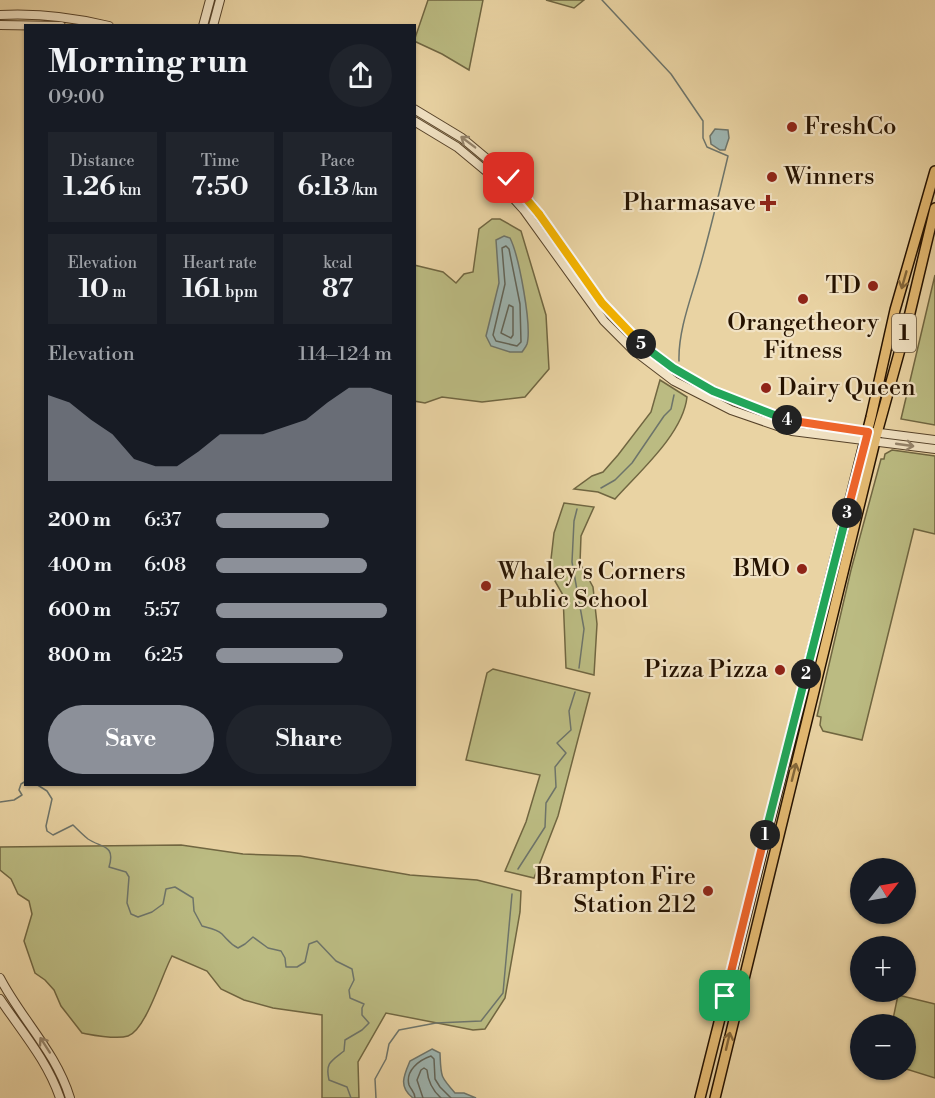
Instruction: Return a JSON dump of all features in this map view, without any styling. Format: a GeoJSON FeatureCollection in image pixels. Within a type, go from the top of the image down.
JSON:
{"type":"FeatureCollection","features":[{"type":"Feature","properties":{"kind":"main road","name":"1"},"geometry":{"type":"LineString","coordinates":[[715,1098],[871,436],[896,310],[935,171]]}},
{"type":"Feature","properties":{"kind":"main road","name":"1"},"geometry":{"type":"LineString","coordinates":[[700,1098],[871,436],[909,317],[935,208]]}},
{"type":"Feature","properties":{"kind":"street"},"geometry":{"type":"LineString","coordinates":[[204,24],[210,0]]}},
{"type":"Feature","properties":{"kind":"street"},"geometry":{"type":"LineString","coordinates":[[214,24],[220,0]]}},
{"type":"Feature","properties":{"kind":"street"},"geometry":{"type":"LineString","coordinates":[[0,15],[30,13],[55,15],[102,24]]}},
{"type":"Feature","properties":{"kind":"street"},"geometry":{"type":"LineString","coordinates":[[0,25],[24,25]]}},
{"type":"Feature","properties":{"kind":"street"},"geometry":{"type":"LineString","coordinates":[[416,110],[462,138],[504,173],[538,213],[609,312],[637,340],[673,368],[713,391],[794,422],[935,449]]}},
{"type":"Feature","properties":{"kind":"street"},"geometry":{"type":"LineString","coordinates":[[416,122],[457,147],[498,181],[524,210],[604,321],[632,349],[662,373],[715,403],[792,431],[935,440]]}},
{"type":"Feature","properties":{"kind":"street"},"geometry":{"type":"LineString","coordinates":[[0,978],[52,1056],[70,1098]]}},
{"type":"Feature","properties":{"kind":"street"},"geometry":{"type":"LineString","coordinates":[[0,999],[39,1053],[60,1098]]}},
{"type":"Feature","properties":{"kind":"green space"},"geometry":{"type":"Polygon","coordinates":[[[428,0],[483,0],[469,70],[416,42],[416,35],[428,0]]]}},
{"type":"Feature","properties":{"kind":"green space"},"geometry":{"type":"Polygon","coordinates":[[[546,0],[584,0],[574,8],[546,0]]]}},
{"type":"Feature","properties":{"kind":"green space"},"geometry":{"type":"Polygon","coordinates":[[[492,219],[500,219],[521,231],[546,315],[549,369],[525,397],[482,402],[442,397],[425,403],[416,401],[416,265],[443,272],[456,283],[464,274],[473,272],[479,229],[492,219]]]}},
{"type":"Feature","properties":{"kind":"green space"},"geometry":{"type":"Polygon","coordinates":[[[935,275],[935,425],[901,419],[935,275]]]}},
{"type":"Feature","properties":{"kind":"green space"},"geometry":{"type":"Polygon","coordinates":[[[660,380],[687,397],[684,411],[677,425],[658,452],[615,499],[598,492],[574,489],[592,476],[603,472],[618,455],[651,412],[660,380]]]}},
{"type":"Feature","properties":{"kind":"green space"},"geometry":{"type":"Polygon","coordinates":[[[892,450],[935,456],[935,534],[914,529],[862,740],[823,731],[820,725],[821,717],[817,716],[851,570],[881,459],[884,459],[885,454],[892,450]]]}},
{"type":"Feature","properties":{"kind":"green space"},"geometry":{"type":"Polygon","coordinates":[[[564,503],[594,507],[581,536],[580,563],[593,587],[597,624],[594,675],[566,668],[563,595],[550,568],[554,533],[564,503]]]}},
{"type":"Feature","properties":{"kind":"green space"},"geometry":{"type":"Polygon","coordinates":[[[493,669],[590,693],[558,816],[534,878],[505,871],[526,822],[540,775],[466,760],[487,673],[493,669]]]}},
{"type":"Feature","properties":{"kind":"green space"},"geometry":{"type":"Polygon","coordinates":[[[181,845],[243,854],[300,856],[410,875],[477,880],[521,891],[520,912],[505,998],[485,1029],[473,1030],[386,1013],[358,1062],[359,1098],[322,1098],[322,1015],[273,1008],[244,1000],[221,989],[207,971],[172,956],[147,1013],[135,1032],[117,1038],[82,1033],[61,1006],[54,990],[35,973],[24,941],[32,914],[29,901],[18,894],[11,879],[0,870],[0,847],[181,845]]]}},
{"type":"Feature","properties":{"kind":"green space"},"geometry":{"type":"Polygon","coordinates":[[[916,999],[935,1004],[935,1078],[916,1072],[916,1014],[894,1014],[897,1002],[916,1002],[916,999]]]}},
{"type":"Feature","properties":{"kind":"water"},"geometry":{"type":"Polygon","coordinates":[[[715,129],[728,130],[729,138],[725,150],[720,150],[711,144],[710,136],[715,129]]]}},
{"type":"Feature","properties":{"kind":"water"},"geometry":{"type":"Polygon","coordinates":[[[504,236],[510,238],[514,247],[524,291],[528,335],[527,344],[522,352],[510,352],[491,346],[486,336],[499,283],[496,240],[504,236]]]}},
{"type":"Feature","properties":{"kind":"water"},"geometry":{"type":"Polygon","coordinates":[[[432,1049],[440,1053],[442,1076],[446,1083],[455,1093],[464,1093],[476,1098],[413,1098],[408,1094],[404,1081],[410,1061],[432,1049]]]}},
{"type":"Feature","properties":{"kind":"waterway"},"geometry":{"type":"LineString","coordinates":[[602,0],[671,74],[703,121],[703,138],[707,147],[728,156],[683,326],[679,361]]}},
{"type":"Feature","properties":{"kind":"waterway"},"geometry":{"type":"LineString","coordinates":[[601,488],[615,480],[632,463],[671,409],[674,395]]}},
{"type":"Feature","properties":{"kind":"waterway"},"geometry":{"type":"LineString","coordinates":[[577,509],[574,521],[572,562],[584,629],[579,668]]}},
{"type":"Feature","properties":{"kind":"waterway"},"geometry":{"type":"LineString","coordinates":[[518,869],[545,827],[546,803],[556,787],[555,767],[566,753],[557,743],[571,730],[569,711],[575,692]]}},
{"type":"Feature","properties":{"kind":"waterway"},"geometry":{"type":"LineString","coordinates":[[0,802],[14,800],[22,795],[19,790],[24,782]]}},
{"type":"Feature","properties":{"kind":"waterway"},"geometry":{"type":"LineString","coordinates":[[39,786],[47,791],[52,799],[47,831],[53,835],[73,825],[88,839],[109,850],[111,860],[109,867],[126,872],[129,877],[127,903],[131,914],[138,917],[152,912],[163,904],[166,889],[175,887],[193,898],[194,911],[202,926],[218,931],[238,948],[253,937],[268,948],[281,951],[286,967],[297,967],[305,962],[309,944],[317,941],[336,961],[352,969],[354,980],[349,990],[350,998],[364,1004],[362,1015],[369,1023],[345,1040],[344,1051],[332,1060],[328,1070],[329,1080],[347,1087],[351,1098]]}},
{"type":"Feature","properties":{"kind":"waterway"},"geometry":{"type":"LineString","coordinates":[[376,1098],[375,1079],[386,1059],[389,1044],[399,1030],[436,1023],[481,1021],[503,993],[512,894]]}},
{"type":"Feature","properties":{"kind":"place","name":"FreshCo"},"geometry":{"type":"Point","coordinates":[792,127]}},
{"type":"Feature","properties":{"kind":"place","name":"Winners"},"geometry":{"type":"Point","coordinates":[772,177]}},
{"type":"Feature","properties":{"kind":"place","name":"Pharmasave"},"geometry":{"type":"Point","coordinates":[768,203]}},
{"type":"Feature","properties":{"kind":"place","name":"TD"},"geometry":{"type":"Point","coordinates":[873,286]}},
{"type":"Feature","properties":{"kind":"place","name":"Orangetheory Fitness"},"geometry":{"type":"Point","coordinates":[803,299]}},
{"type":"Feature","properties":{"kind":"place","name":"Dairy Queen"},"geometry":{"type":"Point","coordinates":[766,388]}},
{"type":"Feature","properties":{"kind":"place","name":"BMO"},"geometry":{"type":"Point","coordinates":[802,569]}},
{"type":"Feature","properties":{"kind":"place","name":"Whaley's Corners Public School"},"geometry":{"type":"Point","coordinates":[486,586]}},
{"type":"Feature","properties":{"kind":"place","name":"Pizza Pizza"},"geometry":{"type":"Point","coordinates":[780,670]}},
{"type":"Feature","properties":{"kind":"place","name":"Brampton Fire Station 212"},"geometry":{"type":"Point","coordinates":[708,891]}},
{"type":"Feature","properties":{"kind":"route"},"geometry":{"type":"LineString","coordinates":[[509,178],[538,213],[609,312],[656,356],[713,391],[778,417],[794,422],[868,432],[725,996]]}}]}
